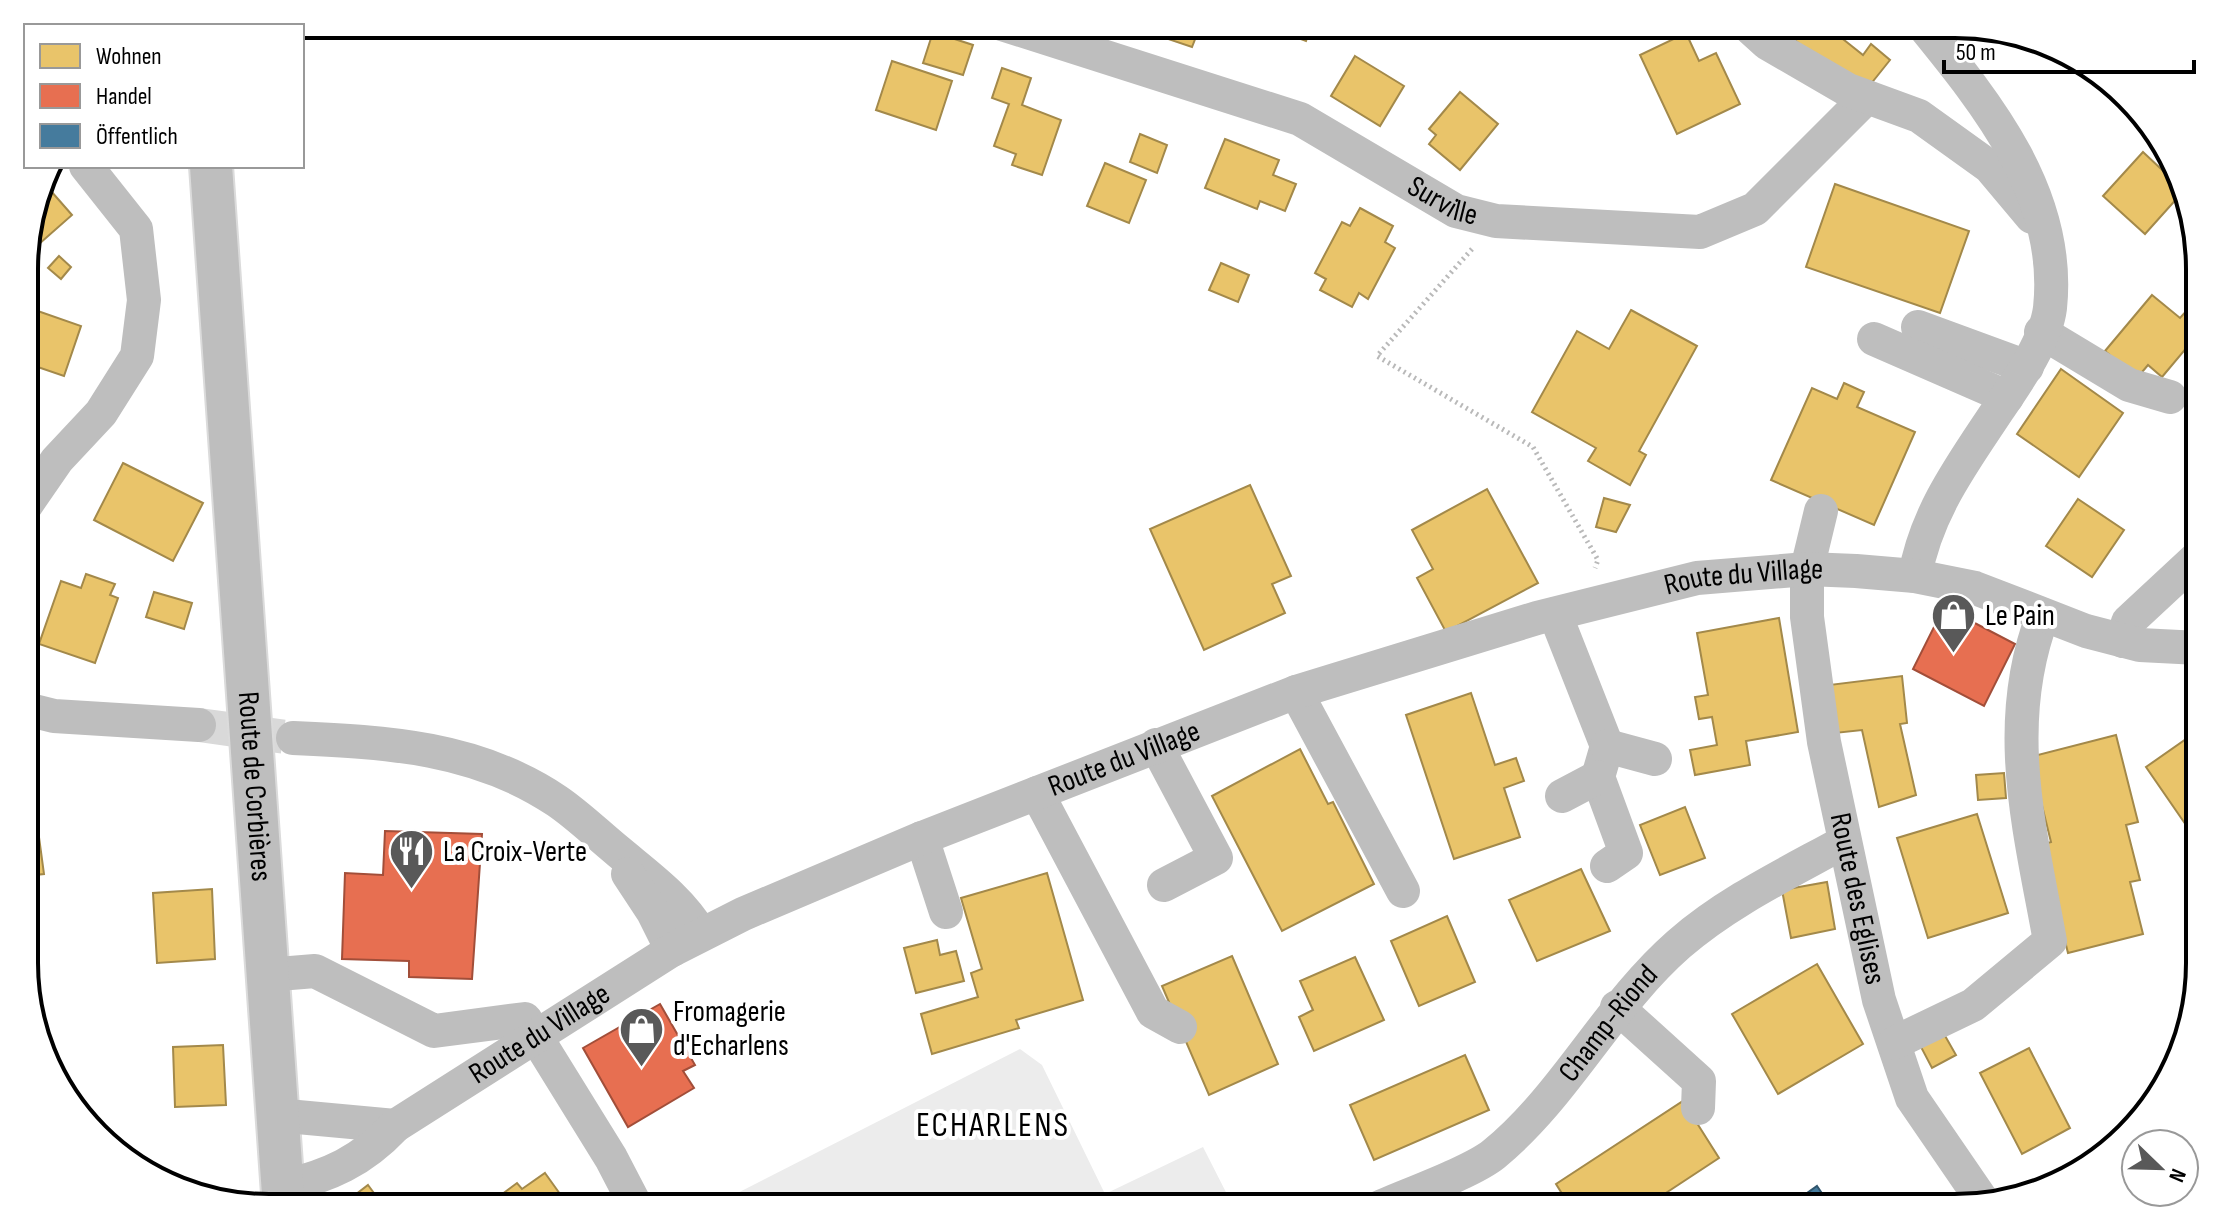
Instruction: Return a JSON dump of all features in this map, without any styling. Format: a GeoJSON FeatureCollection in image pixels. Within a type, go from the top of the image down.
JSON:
{"type":"FeatureCollection","features":[{"type":"Feature","properties":{"kind":"main road","name":"Route de Corbières"},"geometry":{"type":"LineString","coordinates":[[211,168],[283,1194]]}},
{"type":"Feature","properties":{"kind":"street","name":"Surville"},"geometry":{"type":"LineString","coordinates":[[1046,38],[1300,119],[1456,211],[1496,221],[1700,232],[1755,209],[1867,97]]}},
{"type":"Feature","properties":{"kind":"street"},"geometry":{"type":"LineString","coordinates":[[1761,38],[1867,97],[1919,116],[1990,167],[2048,236]]}},
{"type":"Feature","properties":{"kind":"street"},"geometry":{"type":"LineString","coordinates":[[1915,576],[1936,508],[2027,367],[2050,310],[2048,236],[2022,165],[1983,99],[1933,38]]}},
{"type":"Feature","properties":{"kind":"street"},"geometry":{"type":"LineString","coordinates":[[38,488],[57,460],[101,413],[137,356],[144,300],[136,229],[88,168]]}},
{"type":"Feature","properties":{"kind":"street"},"geometry":{"type":"LineString","coordinates":[[1918,327],[2027,367]]}},
{"type":"Feature","properties":{"kind":"street"},"geometry":{"type":"LineString","coordinates":[[2041,332],[2129,385],[2170,397]]}},
{"type":"Feature","properties":{"kind":"street"},"geometry":{"type":"LineString","coordinates":[[1874,339],[2007,397]]}},
{"type":"Feature","properties":{"kind":"street","name":"Route des Eglises"},"geometry":{"type":"LineString","coordinates":[[1821,511],[1807,569],[1807,617],[1844,842],[1879,1000],[1912,1098],[1977,1193]]}},
{"type":"Feature","properties":{"kind":"street"},"geometry":{"type":"LineString","coordinates":[[2123,641],[2128,622],[2186,568]]}},
{"type":"Feature","properties":{"kind":"street","name":"Route du Village"},"geometry":{"type":"LineString","coordinates":[[289,1194],[371,1152],[395,1126],[687,942],[922,838],[1296,692],[1555,614],[1697,578],[1807,569],[1915,576],[1975,588],[2043,615],[2123,641],[2167,649],[2186,648]]}},
{"type":"Feature","properties":{"kind":"street"},"geometry":{"type":"LineString","coordinates":[[1555,614],[1603,762],[1626,853],[1607,866]]}},
{"type":"Feature","properties":{"kind":"street"},"geometry":{"type":"LineString","coordinates":[[1894,1043],[1973,1005],[2050,941],[2020,780],[2025,676],[2043,615]]}},
{"type":"Feature","properties":{"kind":"street"},"geometry":{"type":"LineString","coordinates":[[1296,692],[1403,891]]}},
{"type":"Feature","properties":{"kind":"street"},"geometry":{"type":"LineString","coordinates":[[38,712],[54,716],[199,725]]}},
{"type":"Feature","properties":{"kind":"street"},"geometry":{"type":"LineString","coordinates":[[293,738],[398,744],[479,761],[559,803],[603,839],[653,912],[687,942]]}},
{"type":"Feature","properties":{"kind":"street"},"geometry":{"type":"LineString","coordinates":[[1156,745],[1216,858],[1164,885]]}},
{"type":"Feature","properties":{"kind":"street"},"geometry":{"type":"LineString","coordinates":[[1562,796],[1603,762],[1655,759]]}},
{"type":"Feature","properties":{"kind":"street"},"geometry":{"type":"LineString","coordinates":[[1037,793],[1153,1012],[1180,1027]]}},
{"type":"Feature","properties":{"kind":"street"},"geometry":{"type":"LineString","coordinates":[[922,838],[946,912]]}},
{"type":"Feature","properties":{"kind":"street","name":"Champ-Riond"},"geometry":{"type":"LineString","coordinates":[[1408,1194],[1491,1156],[1534,1116],[1617,1007],[1679,944],[1759,889],[1844,842]]}},
{"type":"Feature","properties":{"kind":"street"},"geometry":{"type":"LineString","coordinates":[[266,975],[315,971],[434,1031],[525,1019],[611,1158],[630,1194]]}},
{"type":"Feature","properties":{"kind":"street"},"geometry":{"type":"LineString","coordinates":[[1617,1007],[1699,1081],[1698,1108]]}},
{"type":"Feature","properties":{"kind":"street"},"geometry":{"type":"LineString","coordinates":[[276,1115],[395,1126]]}},
{"type":"Feature","properties":{"kind":"path"},"geometry":{"type":"LineString","coordinates":[[1496,221],[1377,356],[1533,447],[1598,560],[1594,572]]}},
{"type":"Feature","properties":{"kind":"shaded area"},"geometry":{"type":"Polygon","coordinates":[[[1020,1049],[1042,1065],[1105,1194],[735,1194],[1020,1049]]]}},
{"type":"Feature","properties":{"kind":"shaded area"},"geometry":{"type":"Polygon","coordinates":[[[1203,1147],[1227,1194],[1105,1194],[1203,1147]]]}},
{"type":"Feature","properties":{"kind":"building: Wohnen"},"geometry":{"type":"Polygon","coordinates":[[[931,38],[951,38],[973,45],[963,75],[923,63],[931,38]]]}},
{"type":"Feature","properties":{"kind":"building: Wohnen"},"geometry":{"type":"Polygon","coordinates":[[[1168,38],[1196,38],[1192,47],[1168,38]]]}},
{"type":"Feature","properties":{"kind":"building: Wohnen"},"geometry":{"type":"Polygon","coordinates":[[[1676,38],[1688,38],[1699,61],[1716,53],[1740,104],[1677,134],[1640,55],[1676,38]]]}},
{"type":"Feature","properties":{"kind":"building: Wohnen"},"geometry":{"type":"Polygon","coordinates":[[[1792,38],[1842,38],[1863,55],[1871,44],[1890,60],[1870,85],[1843,80],[1792,38]]]}},
{"type":"Feature","properties":{"kind":"building: Wohnen"},"geometry":{"type":"Polygon","coordinates":[[[1355,56],[1404,86],[1380,126],[1331,96],[1355,56]]]}},
{"type":"Feature","properties":{"kind":"building: Wohnen"},"geometry":{"type":"Polygon","coordinates":[[[892,61],[952,81],[936,130],[876,110],[892,61]]]}},
{"type":"Feature","properties":{"kind":"building: Wohnen"},"geometry":{"type":"Polygon","coordinates":[[[1002,68],[1031,78],[1022,105],[1061,120],[1042,175],[1012,165],[1016,154],[994,146],[1009,104],[992,98],[1002,68]]]}},
{"type":"Feature","properties":{"kind":"building: Wohnen"},"geometry":{"type":"Polygon","coordinates":[[[1460,92],[1498,124],[1460,170],[1429,144],[1436,135],[1429,129],[1460,92]]]}},
{"type":"Feature","properties":{"kind":"building: Wohnen"},"geometry":{"type":"Polygon","coordinates":[[[1140,134],[1167,145],[1157,173],[1130,162],[1140,134]]]}},
{"type":"Feature","properties":{"kind":"building: Wohnen"},"geometry":{"type":"Polygon","coordinates":[[[1225,139],[1279,160],[1273,175],[1296,184],[1285,211],[1260,201],[1257,209],[1205,188],[1225,139]]]}},
{"type":"Feature","properties":{"kind":"building: Wohnen"},"geometry":{"type":"Polygon","coordinates":[[[2143,152],[2164,172],[2175,200],[2145,234],[2103,196],[2143,152]]]}},
{"type":"Feature","properties":{"kind":"building: Wohnen"},"geometry":{"type":"Polygon","coordinates":[[[1105,163],[1146,180],[1129,223],[1087,206],[1105,163]]]}},
{"type":"Feature","properties":{"kind":"building: Wohnen"},"geometry":{"type":"Polygon","coordinates":[[[1835,184],[1969,231],[1940,313],[1806,267],[1835,184]]]}},
{"type":"Feature","properties":{"kind":"building: Wohnen"},"geometry":{"type":"Polygon","coordinates":[[[51,192],[72,215],[40,243],[51,192]]]}},
{"type":"Feature","properties":{"kind":"building: Wohnen"},"geometry":{"type":"Polygon","coordinates":[[[1360,208],[1393,226],[1385,242],[1395,248],[1368,299],[1359,293],[1352,307],[1320,290],[1326,279],[1315,273],[1342,222],[1350,226],[1360,208]]]}},
{"type":"Feature","properties":{"kind":"building: Wohnen"},"geometry":{"type":"Polygon","coordinates":[[[59,256],[71,267],[61,279],[48,268],[59,256]]]}},
{"type":"Feature","properties":{"kind":"building: Wohnen"},"geometry":{"type":"Polygon","coordinates":[[[1221,263],[1249,275],[1238,302],[1209,290],[1221,263]]]}},
{"type":"Feature","properties":{"kind":"building: Wohnen"},"geometry":{"type":"Polygon","coordinates":[[[2152,295],[2180,318],[2186,311],[2186,348],[2162,377],[2148,365],[2137,378],[2105,351],[2152,295]]]}},
{"type":"Feature","properties":{"kind":"building: Wohnen"},"geometry":{"type":"Polygon","coordinates":[[[1631,310],[1697,346],[1639,451],[1646,455],[1630,485],[1588,461],[1596,448],[1532,412],[1577,331],[1609,349],[1631,310]]]}},
{"type":"Feature","properties":{"kind":"building: Wohnen"},"geometry":{"type":"Polygon","coordinates":[[[38,311],[81,326],[64,376],[38,367],[38,311]]]}},
{"type":"Feature","properties":{"kind":"building: Wohnen"},"geometry":{"type":"Polygon","coordinates":[[[2061,369],[2123,413],[2079,477],[2017,434],[2061,369]]]}},
{"type":"Feature","properties":{"kind":"building: Wohnen"},"geometry":{"type":"Polygon","coordinates":[[[1844,383],[1864,392],[1857,407],[1915,432],[1874,525],[1771,480],[1812,388],[1837,399],[1844,383]]]}},
{"type":"Feature","properties":{"kind":"building: Wohnen"},"geometry":{"type":"Polygon","coordinates":[[[123,463],[203,503],[173,561],[94,520],[123,463]]]}},
{"type":"Feature","properties":{"kind":"building: Wohnen"},"geometry":{"type":"Polygon","coordinates":[[[1250,485],[1291,576],[1272,584],[1285,613],[1204,650],[1150,529],[1250,485]]]}},
{"type":"Feature","properties":{"kind":"building: Wohnen"},"geometry":{"type":"Polygon","coordinates":[[[1487,489],[1538,583],[1446,632],[1417,578],[1433,569],[1412,530],[1487,489]]]}},
{"type":"Feature","properties":{"kind":"building: Wohnen"},"geometry":{"type":"Polygon","coordinates":[[[1604,498],[1630,505],[1616,532],[1596,527],[1604,498]]]}},
{"type":"Feature","properties":{"kind":"building: Wohnen"},"geometry":{"type":"Polygon","coordinates":[[[2078,499],[2124,530],[2092,577],[2046,546],[2078,499]]]}},
{"type":"Feature","properties":{"kind":"building: Wohnen"},"geometry":{"type":"Polygon","coordinates":[[[86,574],[115,584],[110,595],[118,598],[95,663],[39,644],[61,581],[81,588],[86,574]]]}},
{"type":"Feature","properties":{"kind":"building: Wohnen"},"geometry":{"type":"Polygon","coordinates":[[[154,592],[192,603],[184,629],[146,617],[154,592]]]}},
{"type":"Feature","properties":{"kind":"building: Wohnen"},"geometry":{"type":"Polygon","coordinates":[[[1779,618],[1798,732],[1746,741],[1750,765],[1695,775],[1690,750],[1717,745],[1712,717],[1699,719],[1695,697],[1708,695],[1697,633],[1779,618]]]}},
{"type":"Feature","properties":{"kind":"building: Wohnen"},"geometry":{"type":"Polygon","coordinates":[[[1902,676],[1907,723],[1900,724],[1916,795],[1879,807],[1862,730],[1835,733],[1829,685],[1902,676]]]}},
{"type":"Feature","properties":{"kind":"building: Wohnen"},"geometry":{"type":"Polygon","coordinates":[[[1471,693],[1495,765],[1516,758],[1524,781],[1504,788],[1520,837],[1454,859],[1406,715],[1471,693]]]}},
{"type":"Feature","properties":{"kind":"building: Wohnen"},"geometry":{"type":"Polygon","coordinates":[[[2116,735],[2138,822],[2126,825],[2140,880],[2130,882],[2143,934],[2068,953],[2041,845],[2051,842],[2030,757],[2116,735]]]}},
{"type":"Feature","properties":{"kind":"building: Wohnen"},"geometry":{"type":"Polygon","coordinates":[[[2186,739],[2186,825],[2146,767],[2186,739]]]}},
{"type":"Feature","properties":{"kind":"building: Wohnen"},"geometry":{"type":"Polygon","coordinates":[[[1300,749],[1328,804],[1333,802],[1374,884],[1282,931],[1212,796],[1300,749]]]}},
{"type":"Feature","properties":{"kind":"building: Wohnen"},"geometry":{"type":"Polygon","coordinates":[[[2004,773],[2006,798],[1978,800],[1976,775],[2004,773]]]}},
{"type":"Feature","properties":{"kind":"building: Wohnen"},"geometry":{"type":"Polygon","coordinates":[[[1685,807],[1705,858],[1660,875],[1640,825],[1685,807]]]}},
{"type":"Feature","properties":{"kind":"building: Wohnen"},"geometry":{"type":"Polygon","coordinates":[[[1977,814],[2008,913],[1928,938],[1897,838],[1977,814]]]}},
{"type":"Feature","properties":{"kind":"building: Wohnen"},"geometry":{"type":"Polygon","coordinates":[[[38,830],[44,874],[38,875],[38,830]]]}},
{"type":"Feature","properties":{"kind":"building: Wohnen"},"geometry":{"type":"Polygon","coordinates":[[[1581,869],[1610,931],[1537,961],[1509,900],[1581,869]]]}},
{"type":"Feature","properties":{"kind":"building: Wohnen"},"geometry":{"type":"Polygon","coordinates":[[[1047,873],[1083,1000],[1016,1020],[1019,1028],[932,1054],[921,1014],[978,997],[971,973],[982,969],[961,898],[1047,873]]]}},
{"type":"Feature","properties":{"kind":"building: Wohnen"},"geometry":{"type":"Polygon","coordinates":[[[1827,882],[1835,929],[1791,938],[1782,890],[1827,882]]]}},
{"type":"Feature","properties":{"kind":"building: Wohnen"},"geometry":{"type":"Polygon","coordinates":[[[212,889],[215,959],[157,963],[153,893],[212,889]]]}},
{"type":"Feature","properties":{"kind":"building: Wohnen"},"geometry":{"type":"Polygon","coordinates":[[[1447,916],[1475,982],[1419,1006],[1391,941],[1447,916]]]}},
{"type":"Feature","properties":{"kind":"building: Wohnen"},"geometry":{"type":"Polygon","coordinates":[[[937,940],[940,955],[956,951],[964,981],[916,993],[904,948],[937,940]]]}},
{"type":"Feature","properties":{"kind":"building: Wohnen"},"geometry":{"type":"Polygon","coordinates":[[[1232,956],[1278,1064],[1209,1095],[1162,986],[1232,956]]]}},
{"type":"Feature","properties":{"kind":"building: Wohnen"},"geometry":{"type":"Polygon","coordinates":[[[1355,957],[1384,1020],[1314,1051],[1299,1017],[1313,1010],[1300,981],[1355,957]]]}},
{"type":"Feature","properties":{"kind":"building: Wohnen"},"geometry":{"type":"Polygon","coordinates":[[[1817,964],[1863,1044],[1778,1094],[1732,1014],[1817,964]]]}},
{"type":"Feature","properties":{"kind":"building: Wohnen"},"geometry":{"type":"Polygon","coordinates":[[[1944,1034],[1956,1055],[1932,1068],[1921,1047],[1944,1034]]]}},
{"type":"Feature","properties":{"kind":"building: Wohnen"},"geometry":{"type":"Polygon","coordinates":[[[223,1045],[226,1105],[175,1107],[173,1047],[223,1045]]]}},
{"type":"Feature","properties":{"kind":"building: Wohnen"},"geometry":{"type":"Polygon","coordinates":[[[2029,1048],[2070,1128],[2022,1154],[1980,1073],[2029,1048]]]}},
{"type":"Feature","properties":{"kind":"building: Wohnen"},"geometry":{"type":"Polygon","coordinates":[[[1465,1055],[1489,1110],[1374,1160],[1350,1105],[1465,1055]]]}},
{"type":"Feature","properties":{"kind":"building: Wohnen"},"geometry":{"type":"Polygon","coordinates":[[[1683,1101],[1719,1158],[1664,1194],[1562,1194],[1556,1184],[1683,1101]]]}},
{"type":"Feature","properties":{"kind":"building: Wohnen"},"geometry":{"type":"Polygon","coordinates":[[[545,1173],[560,1194],[502,1194],[517,1183],[522,1189],[545,1173]]]}},
{"type":"Feature","properties":{"kind":"building: Wohnen"},"geometry":{"type":"Polygon","coordinates":[[[368,1185],[375,1194],[356,1194],[368,1185]]]}},
{"type":"Feature","properties":{"kind":"building: Handel"},"geometry":{"type":"Polygon","coordinates":[[[1944,607],[2015,644],[1984,706],[1913,669],[1944,607]]]}},
{"type":"Feature","properties":{"kind":"building: Handel","name":"La Croix-Verte"},"geometry":{"type":"Polygon","coordinates":[[[385,831],[482,834],[472,979],[409,977],[409,961],[342,959],[345,873],[383,875],[385,831]]]}},
{"type":"Feature","properties":{"kind":"building: Handel","name":"Fromagerie d'Echarlens"},"geometry":{"type":"Polygon","coordinates":[[[660,1004],[695,1065],[683,1071],[694,1088],[628,1127],[583,1048],[660,1004]]]}},
{"type":"Feature","properties":{"kind":"building: Öffentlich"},"geometry":{"type":"Polygon","coordinates":[[[1817,1186],[1822,1194],[1806,1194],[1817,1186]]]}},
{"type":"Feature","properties":{"kind":"tunnel"},"geometry":{"type":"LineString","coordinates":[[199,725],[293,738]]}},
{"type":"Feature","properties":{"kind":"place","name":"Le Pain"},"geometry":{"type":"Point","coordinates":[1954,655]}},
{"type":"Feature","properties":{"kind":"place","name":"La Croix-Verte"},"geometry":{"type":"Point","coordinates":[412,891]}},
{"type":"Feature","properties":{"kind":"place","name":"Fromagerie d'Echarlens"},"geometry":{"type":"Point","coordinates":[642,1068]}},
{"type":"Feature","properties":{"kind":"district","name":"ECHARLENS"},"geometry":{"type":"Point","coordinates":[993,1125]}}]}
